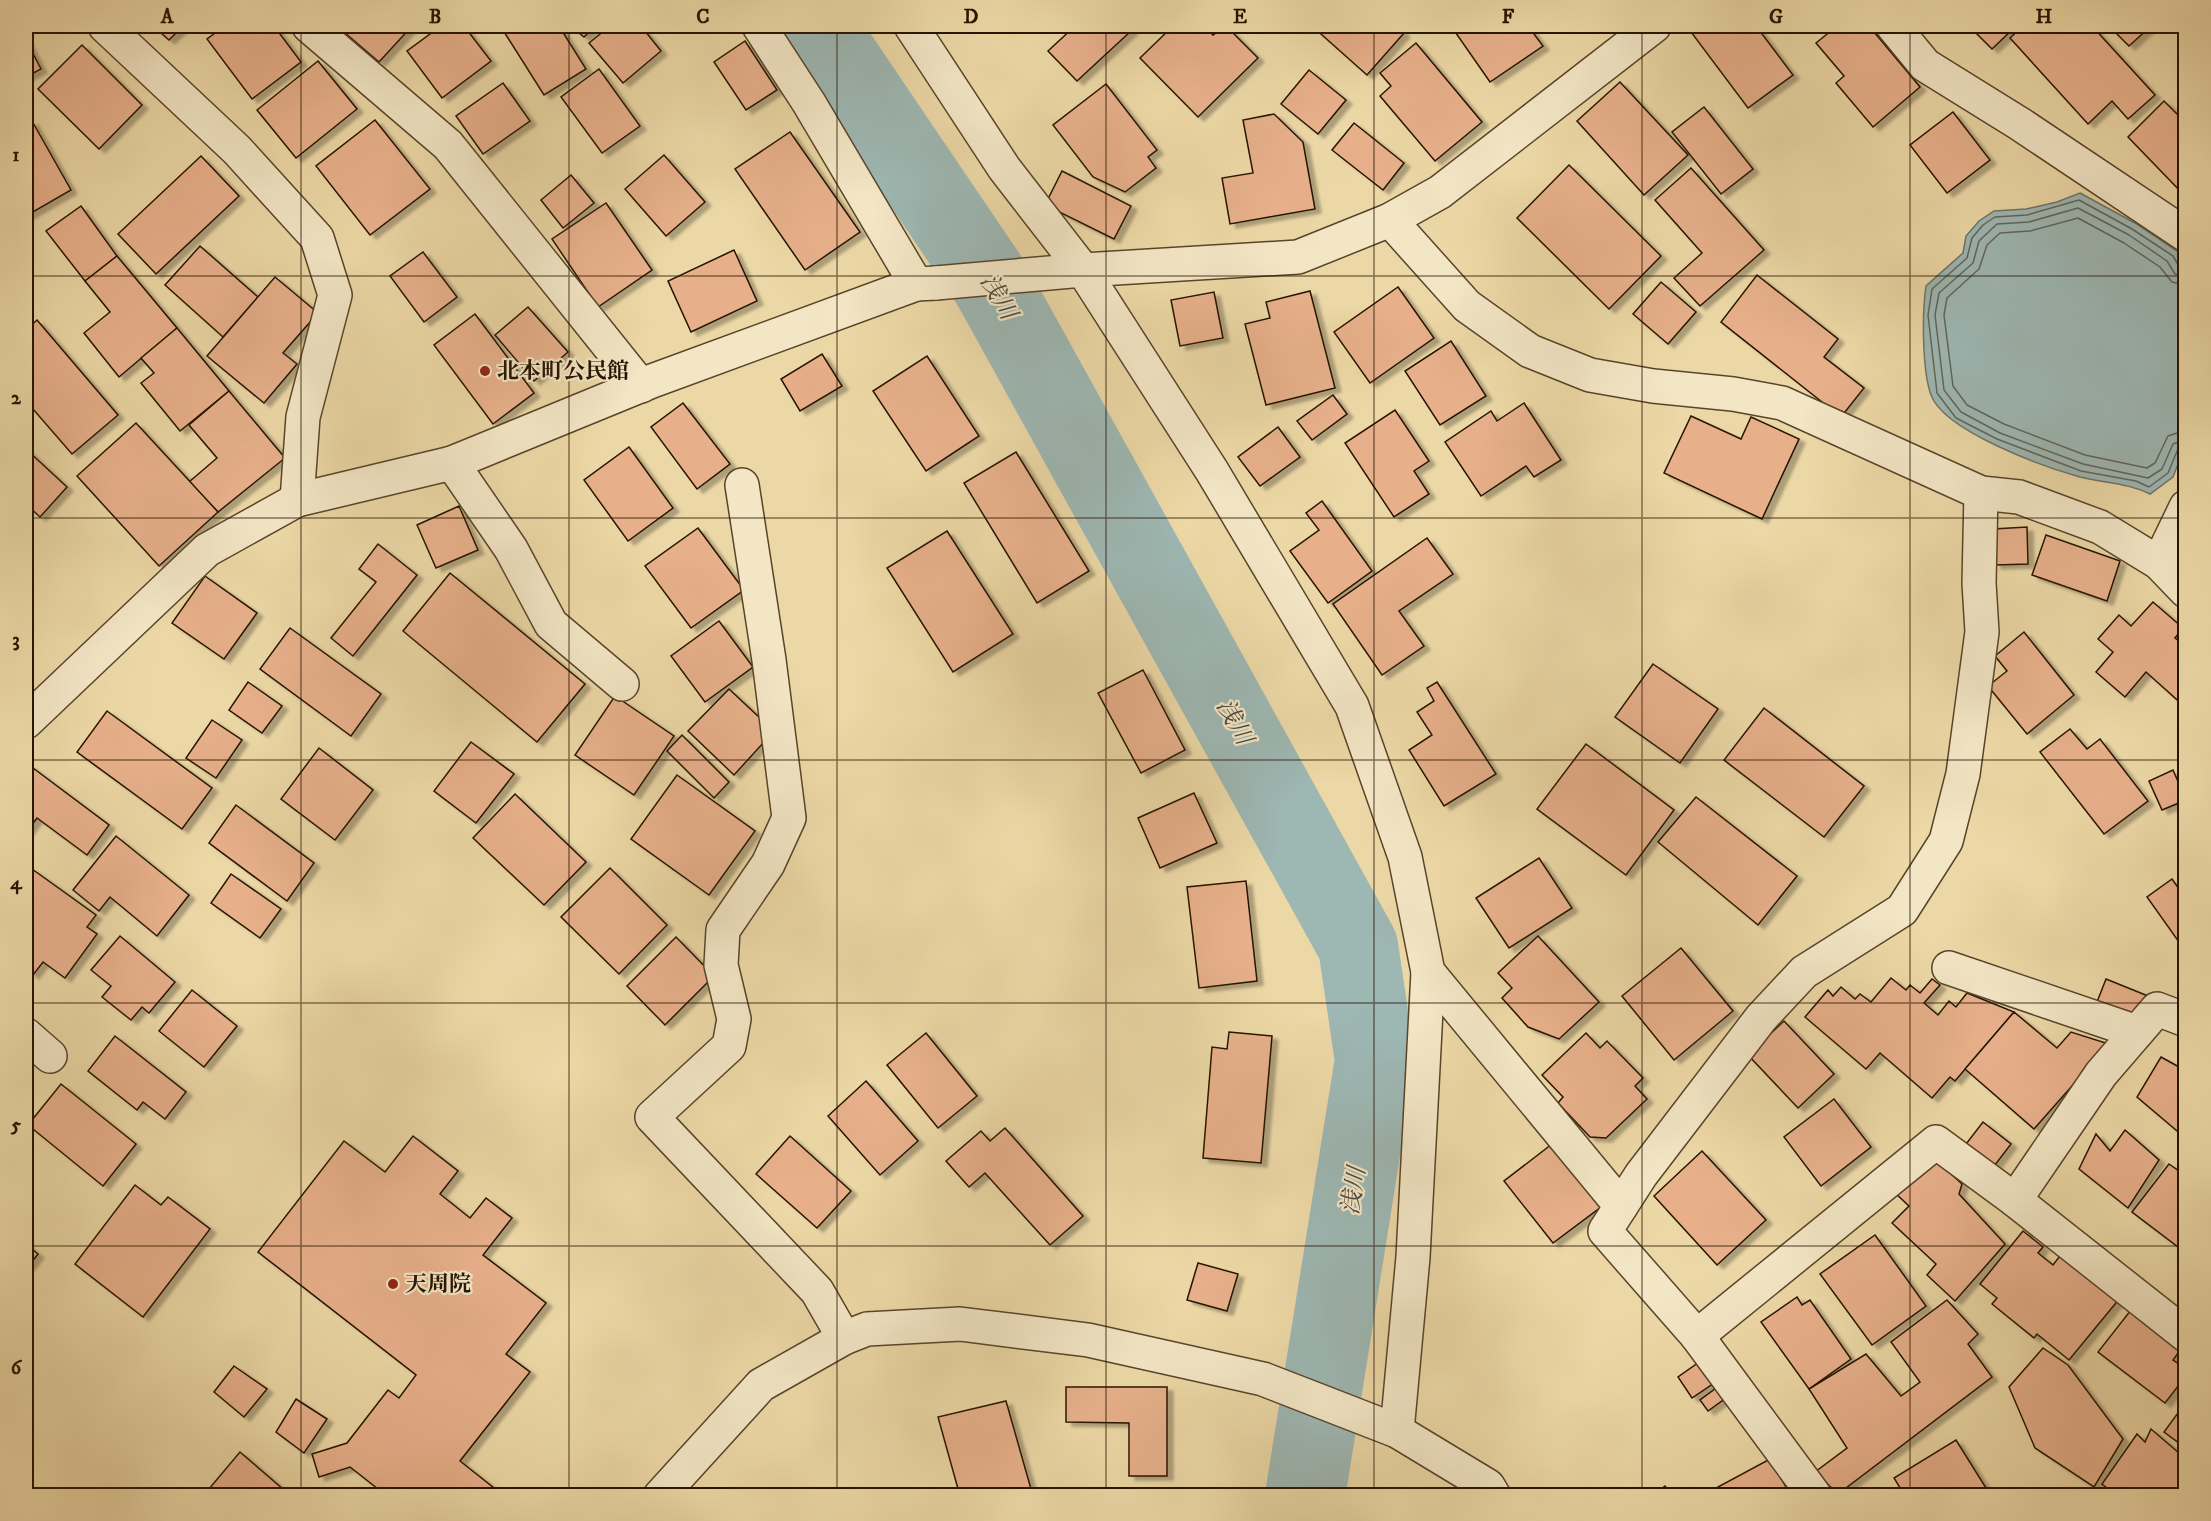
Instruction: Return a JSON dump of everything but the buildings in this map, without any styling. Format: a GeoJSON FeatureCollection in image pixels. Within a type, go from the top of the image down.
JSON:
{"type":"FeatureCollection","features":[{"type":"Feature","properties":{"kind":"street"},"geometry":{"type":"LineString","coordinates":[[105,26],[237,150],[317,238],[335,295],[303,417],[297,500]]}},
{"type":"Feature","properties":{"kind":"street"},"geometry":{"type":"LineString","coordinates":[[309,26],[448,145],[641,386]]}},
{"type":"Feature","properties":{"kind":"street"},"geometry":{"type":"LineString","coordinates":[[759,26],[926,284]]}},
{"type":"Feature","properties":{"kind":"street"},"geometry":{"type":"LineString","coordinates":[[911,26],[1072,272],[1212,471],[1352,706],[1405,857],[1428,972],[1413,1257],[1386,1427]]}},
{"type":"Feature","properties":{"kind":"street"},"geometry":{"type":"LineString","coordinates":[[26,722],[207,550],[297,500],[452,463],[641,386],[926,284],[1298,257],[1390,220],[1440,192],[1654,26]]}},
{"type":"Feature","properties":{"kind":"street"},"geometry":{"type":"LineString","coordinates":[[1893,26],[1925,65],[2020,124],[2186,235]]}},
{"type":"Feature","properties":{"kind":"street"},"geometry":{"type":"LineString","coordinates":[[1390,220],[1467,306],[1530,351],[1590,375],[1653,386],[1733,394],[1782,403],[1981,493],[2019,496],[2100,526],[2159,563],[2186,591]]}},
{"type":"Feature","properties":{"kind":"street"},"geometry":{"type":"LineString","coordinates":[[452,463],[511,549],[551,624],[622,684]]}},
{"type":"Feature","properties":{"kind":"street"},"geometry":{"type":"LineString","coordinates":[[742,485],[769,660],[789,818],[768,864],[723,930],[721,965],[734,1019],[729,1046],[652,1117],[817,1291],[844,1338]]}},
{"type":"Feature","properties":{"kind":"street"},"geometry":{"type":"LineString","coordinates":[[1815,1496],[1697,1336],[1605,1231],[1724,1063],[1761,1018],[1804,972],[1902,909],[1946,841],[1963,774],[1982,632],[1979,583],[1981,493]]}},
{"type":"Feature","properties":{"kind":"street"},"geometry":{"type":"LineString","coordinates":[[2159,563],[2186,507]]}},
{"type":"Feature","properties":{"kind":"street"},"geometry":{"type":"LineString","coordinates":[[1949,968],[2137,1032]]}},
{"type":"Feature","properties":{"kind":"street"},"geometry":{"type":"LineString","coordinates":[[1428,972],[1621,1206]]}},
{"type":"Feature","properties":{"kind":"street"},"geometry":{"type":"LineString","coordinates":[[2015,1200],[2101,1074],[2157,1009],[2186,1020]]}},
{"type":"Feature","properties":{"kind":"street"},"geometry":{"type":"LineString","coordinates":[[26,1035],[50,1056]]}},
{"type":"Feature","properties":{"kind":"street"},"geometry":{"type":"LineString","coordinates":[[1697,1336],[1936,1142],[2015,1200],[2186,1335]]}},
{"type":"Feature","properties":{"kind":"street"},"geometry":{"type":"LineString","coordinates":[[660,1496],[761,1385],[844,1338],[867,1329],[960,1324],[1088,1340],[1263,1379],[1386,1427],[1488,1486],[1494,1496]]}},
{"type":"Feature","properties":{"kind":"water"},"geometry":{"type":"Polygon","coordinates":[[[2080,193],[2135,223],[2178,252],[2185,268],[2185,446],[2173,477],[2150,494],[2064,472],[1997,446],[1955,422],[1940,408],[1931,395],[1928,384],[1924,341],[1926,286],[1963,253],[1966,236],[1979,221],[1994,211],[2026,209],[2057,202],[2080,193]]]}},
{"type":"Feature","properties":{"kind":"waterway","name":"浅川"},"geometry":{"type":"LineString","coordinates":[[817,26],[991,283],[1358,946],[1375,1060],[1305,1496]]}},
{"type":"Feature","properties":{"kind":"place","name":"北本町公民館"},"geometry":{"type":"Point","coordinates":[485,371]}},
{"type":"Feature","properties":{"kind":"place","name":"天周院"},"geometry":{"type":"Point","coordinates":[393,1284]}}]}
